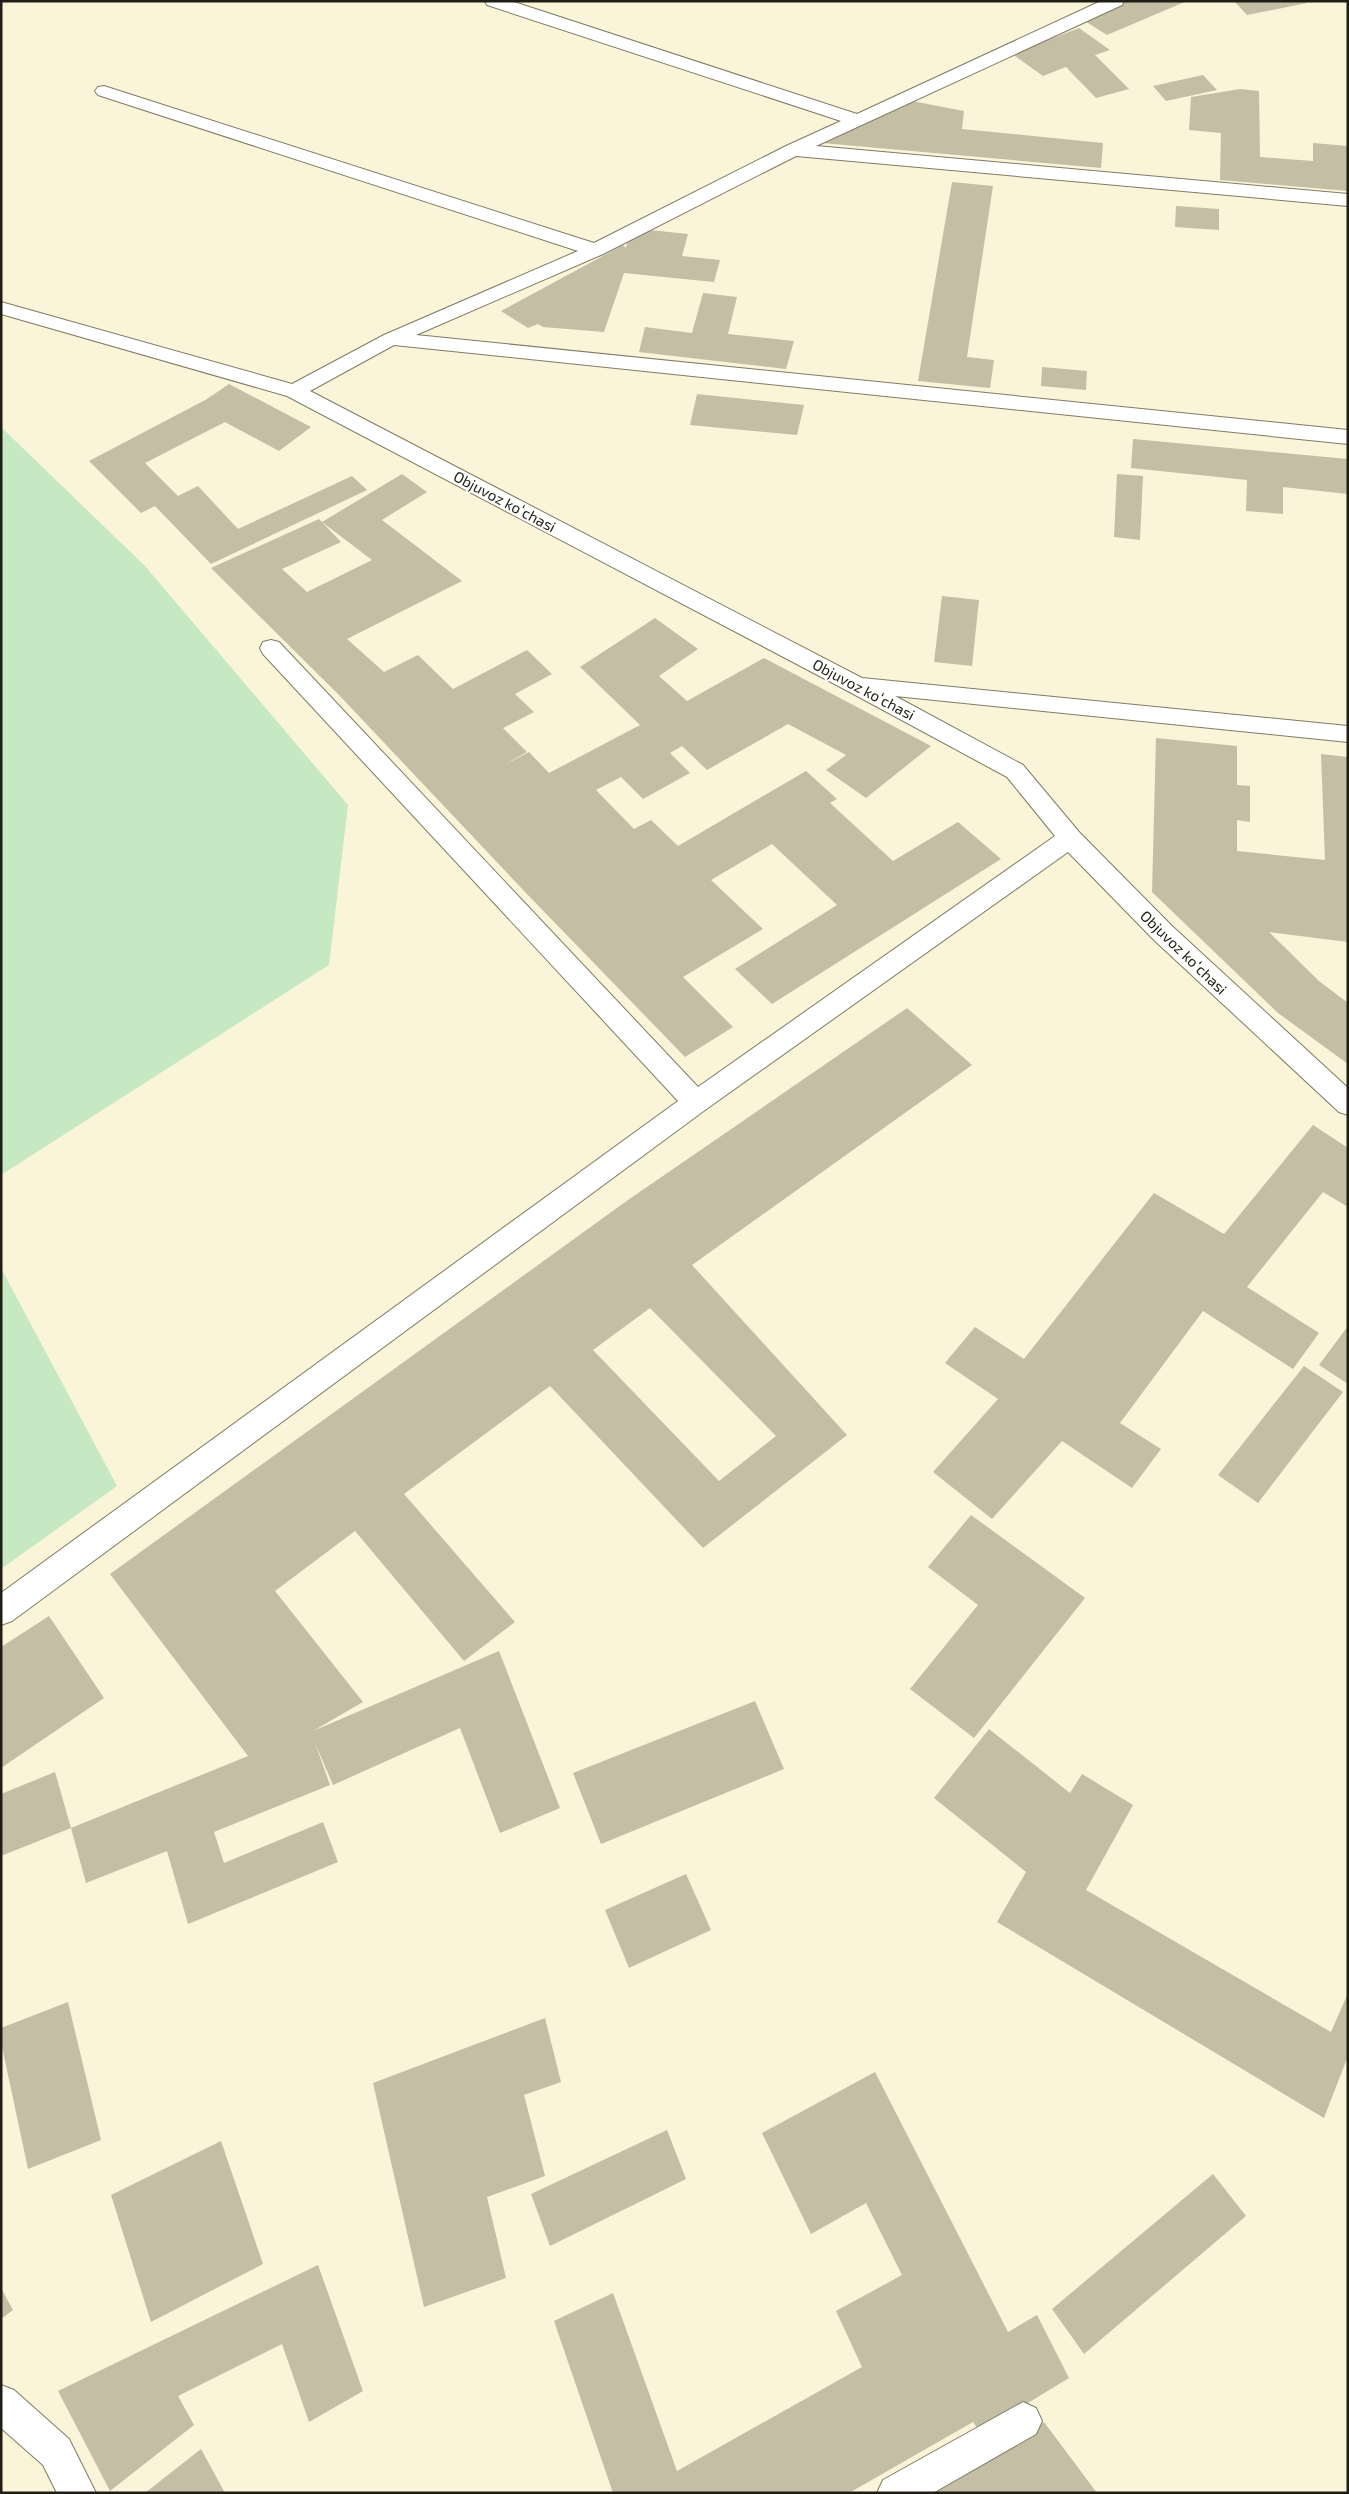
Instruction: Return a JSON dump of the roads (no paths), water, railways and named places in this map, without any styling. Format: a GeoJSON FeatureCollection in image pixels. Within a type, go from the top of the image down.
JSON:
{"type":"FeatureCollection","features":[{"type":"Feature","properties":{"kind":"street"},"geometry":{"type":"LineString","coordinates":[[494,1],[857,120]]}},
{"type":"Feature","properties":{"kind":"street"},"geometry":{"type":"LineString","coordinates":[[294,391],[391,339],[596,250],[793,150],[1116,1]]}},
{"type":"Feature","properties":{"kind":"street"},"geometry":{"type":"LineString","coordinates":[[104,91],[596,250]]}},
{"type":"Feature","properties":{"kind":"street"},"geometry":{"type":"LineString","coordinates":[[793,150],[1348,200]]}},
{"type":"Feature","properties":{"kind":"street","name":"Objuvoz koʻchasi"},"geometry":{"type":"LineString","coordinates":[[1,308],[294,391],[854,684],[1015,771],[1070,838],[1163,933],[1348,1104]]}},
{"type":"Feature","properties":{"kind":"street"},"geometry":{"type":"LineString","coordinates":[[391,339],[1348,437]]}},
{"type":"Feature","properties":{"kind":"street"},"geometry":{"type":"LineString","coordinates":[[271,648],[696,1102]]}},
{"type":"Feature","properties":{"kind":"street"},"geometry":{"type":"LineString","coordinates":[[854,684],[1348,734]]}},
{"type":"Feature","properties":{"kind":"street"},"geometry":{"type":"LineString","coordinates":[[1,1611],[696,1102],[1070,838]]}},
{"type":"Feature","properties":{"kind":"street"},"geometry":{"type":"LineString","coordinates":[[1,2403],[56,2452],[77,2493]]}},
{"type":"Feature","properties":{"kind":"street"},"geometry":{"type":"LineString","coordinates":[[896,2493],[1024,2421]]}}]}
